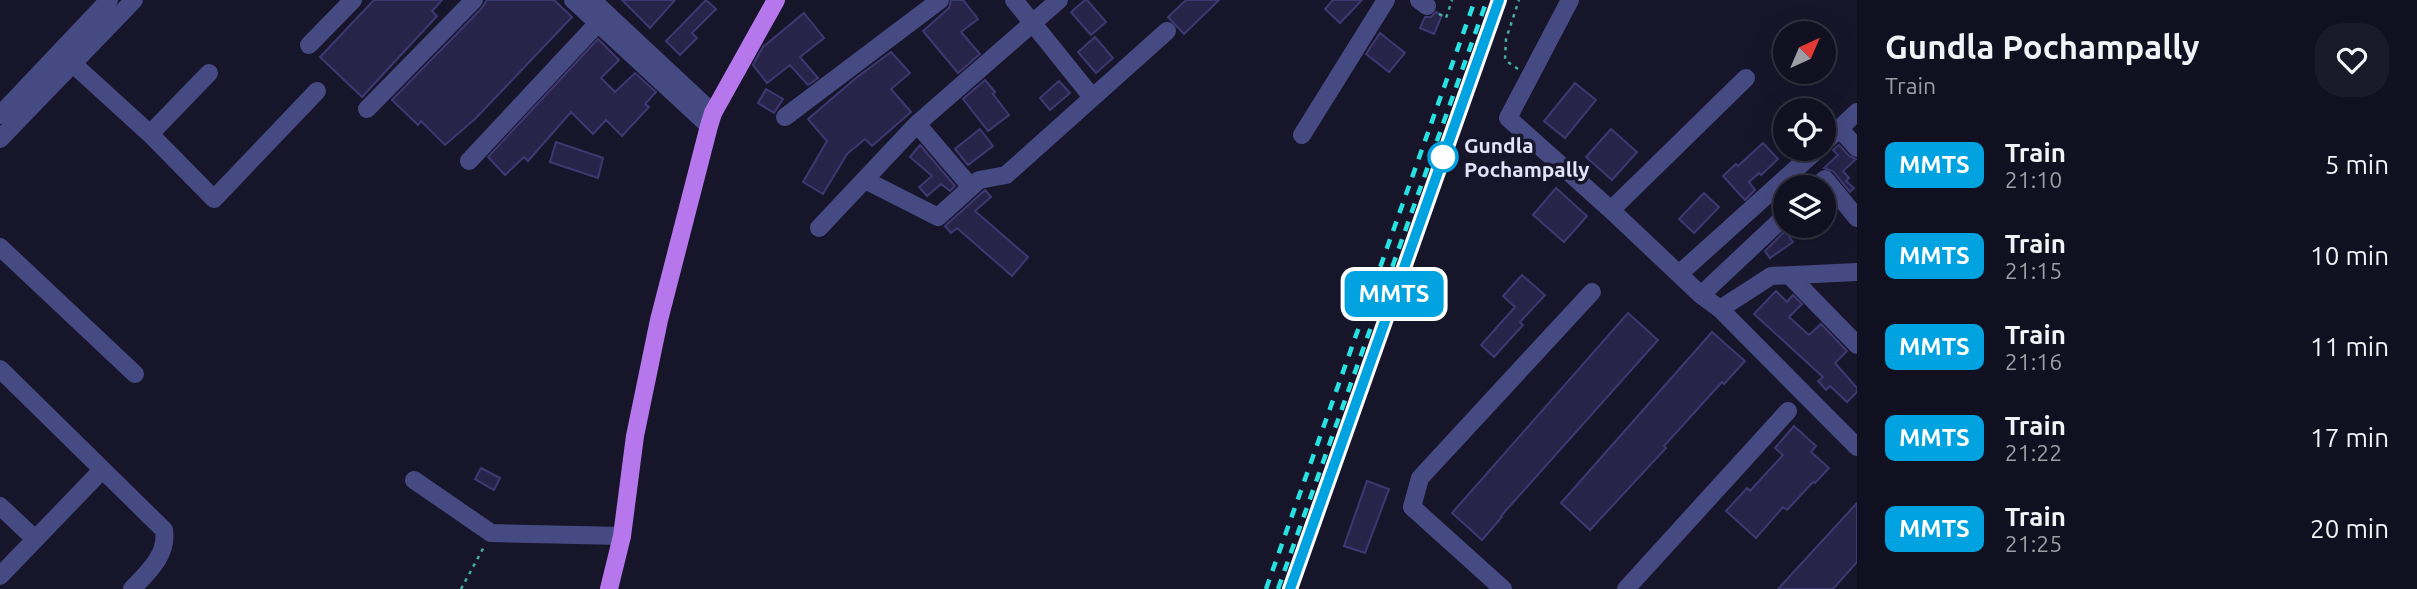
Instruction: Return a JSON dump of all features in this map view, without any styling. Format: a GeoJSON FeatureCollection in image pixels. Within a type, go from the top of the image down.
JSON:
{"type":"FeatureCollection","features":[{"type":"Feature","properties":{"kind":"main road"},"geometry":{"type":"LineString","coordinates":[[609,589],[622,536],[635,436],[659,320],[711,120],[769,4]]}},
{"type":"Feature","properties":{"kind":"street"},"geometry":{"type":"LineString","coordinates":[[0,139],[109,0]]}},
{"type":"Feature","properties":{"kind":"street"},"geometry":{"type":"LineString","coordinates":[[0,116],[134,0]]}},
{"type":"Feature","properties":{"kind":"street"},"geometry":{"type":"LineString","coordinates":[[309,44],[353,0]]}},
{"type":"Feature","properties":{"kind":"street"},"geometry":{"type":"LineString","coordinates":[[367,109],[474,0]]}},
{"type":"Feature","properties":{"kind":"street"},"geometry":{"type":"LineString","coordinates":[[573,0],[711,120]]}},
{"type":"Feature","properties":{"kind":"street"},"geometry":{"type":"LineString","coordinates":[[785,117],[940,0]]}},
{"type":"Feature","properties":{"kind":"street"},"geometry":{"type":"LineString","coordinates":[[1014,0],[1092,97]]}},
{"type":"Feature","properties":{"kind":"street"},"geometry":{"type":"LineString","coordinates":[[819,228],[917,124],[1059,0]]}},
{"type":"Feature","properties":{"kind":"street"},"geometry":{"type":"LineString","coordinates":[[1302,135],[1386,0]]}},
{"type":"Feature","properties":{"kind":"street"},"geometry":{"type":"LineString","coordinates":[[1570,0],[1508,118],[1701,295],[1720,309],[1857,447]]}},
{"type":"Feature","properties":{"kind":"street"},"geometry":{"type":"LineString","coordinates":[[594,1],[711,120]]}},
{"type":"Feature","properties":{"kind":"street"},"geometry":{"type":"LineString","coordinates":[[469,161],[598,23]]}},
{"type":"Feature","properties":{"kind":"street"},"geometry":{"type":"LineString","coordinates":[[865,180],[939,217],[979,180],[1006,175],[1167,31]]}},
{"type":"Feature","properties":{"kind":"street"},"geometry":{"type":"LineString","coordinates":[[65,57],[150,134],[214,199],[317,90]]}},
{"type":"Feature","properties":{"kind":"street"},"geometry":{"type":"LineString","coordinates":[[150,134],[209,73]]}},
{"type":"Feature","properties":{"kind":"street"},"geometry":{"type":"LineString","coordinates":[[1611,210],[1746,78]]}},
{"type":"Feature","properties":{"kind":"street"},"geometry":{"type":"LineString","coordinates":[[1836,131],[1857,112]]}},
{"type":"Feature","properties":{"kind":"street"},"geometry":{"type":"LineString","coordinates":[[917,124],[971,187]]}},
{"type":"Feature","properties":{"kind":"street"},"geometry":{"type":"LineString","coordinates":[[1839,128],[1857,148]]}},
{"type":"Feature","properties":{"kind":"street"},"geometry":{"type":"LineString","coordinates":[[1679,274],[1805,161]]}},
{"type":"Feature","properties":{"kind":"street"},"geometry":{"type":"LineString","coordinates":[[1836,198],[1857,218]]}},
{"type":"Feature","properties":{"kind":"street"},"geometry":{"type":"LineString","coordinates":[[1701,295],[1773,227]]}},
{"type":"Feature","properties":{"kind":"street"},"geometry":{"type":"LineString","coordinates":[[0,247],[135,374]]}},
{"type":"Feature","properties":{"kind":"street"},"geometry":{"type":"LineString","coordinates":[[1720,309],[1771,276],[1855,274]]}},
{"type":"Feature","properties":{"kind":"street"},"geometry":{"type":"LineString","coordinates":[[1790,276],[1857,345]]}},
{"type":"Feature","properties":{"kind":"street"},"geometry":{"type":"LineString","coordinates":[[1503,589],[1412,507],[1420,478],[1592,292]]}},
{"type":"Feature","properties":{"kind":"street"},"geometry":{"type":"LineString","coordinates":[[0,369],[164,530],[166,545],[152,567],[132,589]]}},
{"type":"Feature","properties":{"kind":"street"},"geometry":{"type":"LineString","coordinates":[[1626,589],[1788,411]]}},
{"type":"Feature","properties":{"kind":"street"},"geometry":{"type":"LineString","coordinates":[[0,576],[102,470]]}},
{"type":"Feature","properties":{"kind":"street"},"geometry":{"type":"LineString","coordinates":[[414,480],[491,533],[622,536]]}},
{"type":"Feature","properties":{"kind":"street"},"geometry":{"type":"LineString","coordinates":[[0,506],[35,539]]}},
{"type":"Feature","properties":{"kind":"path"},"geometry":{"type":"LineString","coordinates":[[1446,18],[1452,0]]}},
{"type":"Feature","properties":{"kind":"path"},"geometry":{"type":"LineString","coordinates":[[1519,0],[1506,39],[1505,60],[1530,76]]}},
{"type":"Feature","properties":{"kind":"path"},"geometry":{"type":"LineString","coordinates":[[461,589],[491,533]]}},
{"type":"Feature","properties":{"kind":"building"},"geometry":{"type":"Polygon","coordinates":[[[374,0],[442,0],[432,11],[437,16],[362,97],[320,57],[374,0]]]}},
{"type":"Feature","properties":{"kind":"building"},"geometry":{"type":"Polygon","coordinates":[[[487,0],[554,0],[572,17],[476,118],[445,145],[421,121],[418,125],[392,100],[487,0]]]}},
{"type":"Feature","properties":{"kind":"building"},"geometry":{"type":"Polygon","coordinates":[[[622,0],[675,0],[650,28],[622,0]]]}},
{"type":"Feature","properties":{"kind":"building"},"geometry":{"type":"Polygon","coordinates":[[[706,0],[716,9],[692,33],[697,38],[680,55],[666,41],[706,0]]]}},
{"type":"Feature","properties":{"kind":"building"},"geometry":{"type":"Polygon","coordinates":[[[951,0],[963,0],[978,19],[961,32],[980,54],[958,73],[923,31],[949,8],[951,0]]]}},
{"type":"Feature","properties":{"kind":"building"},"geometry":{"type":"Polygon","coordinates":[[[1085,0],[1106,22],[1091,35],[1071,12],[1085,0]]]}},
{"type":"Feature","properties":{"kind":"building"},"geometry":{"type":"Polygon","coordinates":[[[1186,0],[1219,0],[1184,34],[1168,17],[1186,0]]]}},
{"type":"Feature","properties":{"kind":"building"},"geometry":{"type":"Polygon","coordinates":[[[1333,0],[1362,0],[1340,23],[1325,9],[1333,0]]]}},
{"type":"Feature","properties":{"kind":"building"},"geometry":{"type":"Polygon","coordinates":[[[1436,12],[1442,15],[1434,34],[1420,28],[1425,17],[1431,17],[1436,12]]]}},
{"type":"Feature","properties":{"kind":"building"},"geometry":{"type":"Polygon","coordinates":[[[804,13],[824,38],[800,57],[818,78],[808,85],[790,65],[767,83],[753,65],[763,47],[804,13]]]}},
{"type":"Feature","properties":{"kind":"building"},"geometry":{"type":"Polygon","coordinates":[[[1380,33],[1405,53],[1389,72],[1366,54],[1380,33]]]}},
{"type":"Feature","properties":{"kind":"building"},"geometry":{"type":"Polygon","coordinates":[[[1095,37],[1113,58],[1096,73],[1078,52],[1095,37]]]}},
{"type":"Feature","properties":{"kind":"building"},"geometry":{"type":"Polygon","coordinates":[[[598,39],[619,60],[601,78],[615,92],[635,73],[656,92],[645,104],[649,107],[622,136],[606,120],[593,134],[571,112],[528,161],[524,157],[505,175],[488,157],[598,39]]]}},
{"type":"Feature","properties":{"kind":"building"},"geometry":{"type":"Polygon","coordinates":[[[891,52],[910,73],[891,89],[911,112],[872,146],[865,139],[847,154],[823,194],[803,182],[827,141],[808,119],[891,52]]]}},
{"type":"Feature","properties":{"kind":"building"},"geometry":{"type":"Polygon","coordinates":[[[985,80],[1009,115],[988,131],[963,99],[985,80]]]}},
{"type":"Feature","properties":{"kind":"building"},"geometry":{"type":"Polygon","coordinates":[[[1059,81],[1070,93],[1050,110],[1040,98],[1059,81]]]}},
{"type":"Feature","properties":{"kind":"building"},"geometry":{"type":"Polygon","coordinates":[[[1575,83],[1596,100],[1565,138],[1544,121],[1575,83]]]}},
{"type":"Feature","properties":{"kind":"building"},"geometry":{"type":"Polygon","coordinates":[[[766,89],[783,99],[774,113],[758,103],[766,89]]]}},
{"type":"Feature","properties":{"kind":"building"},"geometry":{"type":"Polygon","coordinates":[[[980,129],[993,146],[968,165],[955,149],[980,129]]]}},
{"type":"Feature","properties":{"kind":"building"},"geometry":{"type":"Polygon","coordinates":[[[1611,129],[1637,152],[1612,180],[1586,157],[1611,129]]]}},
{"type":"Feature","properties":{"kind":"building"},"geometry":{"type":"Polygon","coordinates":[[[556,142],[603,158],[598,178],[550,162],[556,142]]]}},
{"type":"Feature","properties":{"kind":"building"},"geometry":{"type":"Polygon","coordinates":[[[1763,143],[1773,154],[1773,161],[1776,161],[1749,182],[1755,190],[1745,200],[1723,176],[1736,164],[1738,166],[1763,143]]]}},
{"type":"Feature","properties":{"kind":"building"},"geometry":{"type":"Polygon","coordinates":[[[920,145],[955,186],[950,191],[941,184],[927,196],[919,187],[932,176],[910,157],[920,145]]]}},
{"type":"Feature","properties":{"kind":"building"},"geometry":{"type":"Polygon","coordinates":[[[1839,145],[1849,156],[1856,159],[1843,171],[1849,178],[1846,181],[1854,188],[1850,192],[1833,171],[1824,168],[1832,161],[1836,161],[1836,148],[1839,145]]]}},
{"type":"Feature","properties":{"kind":"building"},"geometry":{"type":"Polygon","coordinates":[[[1556,188],[1587,216],[1564,242],[1533,215],[1556,188]]]}},
{"type":"Feature","properties":{"kind":"building"},"geometry":{"type":"Polygon","coordinates":[[[985,190],[991,197],[975,211],[1028,257],[1012,276],[957,228],[951,233],[945,226],[985,190]]]}},
{"type":"Feature","properties":{"kind":"building"},"geometry":{"type":"Polygon","coordinates":[[[1704,193],[1719,207],[1694,233],[1679,219],[1704,193]]]}},
{"type":"Feature","properties":{"kind":"building"},"geometry":{"type":"Polygon","coordinates":[[[1778,238],[1790,238],[1793,242],[1770,258],[1765,251],[1778,238]]]}},
{"type":"Feature","properties":{"kind":"building"},"geometry":{"type":"Polygon","coordinates":[[[1522,275],[1545,295],[1520,322],[1523,325],[1494,357],[1481,345],[1515,307],[1503,296],[1522,275]]]}},
{"type":"Feature","properties":{"kind":"building"},"geometry":{"type":"Polygon","coordinates":[[[1776,291],[1787,302],[1793,295],[1802,304],[1789,317],[1809,335],[1821,324],[1847,351],[1835,363],[1857,388],[1857,392],[1847,402],[1830,386],[1826,390],[1818,381],[1823,377],[1754,314],[1776,291]]]}},
{"type":"Feature","properties":{"kind":"building"},"geometry":{"type":"Polygon","coordinates":[[[1628,313],[1658,340],[1482,540],[1452,513],[1628,313]]]}},
{"type":"Feature","properties":{"kind":"building"},"geometry":{"type":"Polygon","coordinates":[[[1712,332],[1745,361],[1724,384],[1722,382],[1664,446],[1666,448],[1590,530],[1561,503],[1712,332]]]}},
{"type":"Feature","properties":{"kind":"building"},"geometry":{"type":"Polygon","coordinates":[[[1794,426],[1816,446],[1811,452],[1829,468],[1787,510],[1783,507],[1756,538],[1726,511],[1747,488],[1750,491],[1783,455],[1775,448],[1794,426]]]}},
{"type":"Feature","properties":{"kind":"building"},"geometry":{"type":"Polygon","coordinates":[[[481,468],[500,478],[494,490],[475,479],[481,468]]]}},
{"type":"Feature","properties":{"kind":"building"},"geometry":{"type":"Polygon","coordinates":[[[1367,481],[1389,489],[1365,553],[1344,546],[1367,481]]]}},
{"type":"Feature","properties":{"kind":"building"},"geometry":{"type":"Polygon","coordinates":[[[1857,503],[1857,562],[1833,589],[1778,589],[1857,503]]]}},
{"type":"Feature","properties":{"kind":"railway"},"geometry":{"type":"LineString","coordinates":[[1266,589],[1475,0]]}},
{"type":"Feature","properties":{"kind":"railway"},"geometry":{"type":"LineString","coordinates":[[1278,589],[1487,0]]}},
{"type":"Feature","properties":{"kind":"railway"},"geometry":{"type":"LineString","coordinates":[[1290,589],[1499,0]]}},
{"type":"Feature","properties":{"kind":"train","name":"MMTS"},"geometry":{"type":"LineString","coordinates":[[1290,589],[1499,0]]}},
{"type":"Feature","properties":{"kind":"place","name":"Gundla Pochampally"},"geometry":{"type":"Point","coordinates":[1443,157]}}]}
